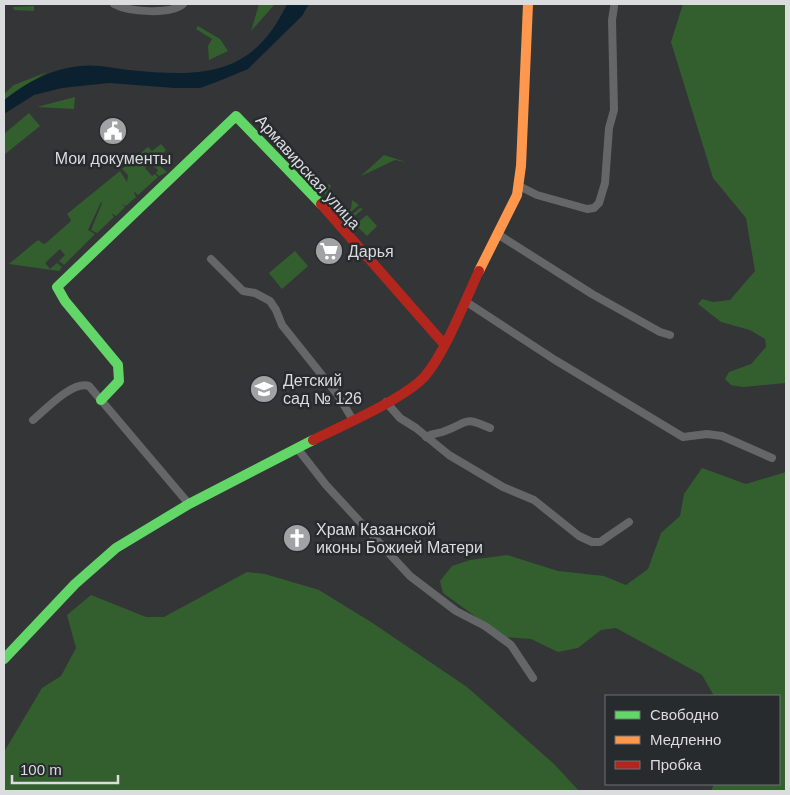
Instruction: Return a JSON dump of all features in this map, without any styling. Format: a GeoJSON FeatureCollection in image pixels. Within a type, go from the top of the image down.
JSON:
{"type":"FeatureCollection","features":[{"type":"Feature","properties":{"kind":"main road"},"geometry":{"type":"LineString","coordinates":[[4,659],[100,560],[116,548],[189,504],[386,402],[424,377],[499,235],[517,195],[528,4]]}},
{"type":"Feature","properties":{"kind":"main road","name":"Армавирская улица"},"geometry":{"type":"LineString","coordinates":[[100,400],[120,382],[122,374],[118,366],[64,301],[57,287],[236,116],[301,182],[443,343]]}},
{"type":"Feature","properties":{"kind":"street"},"geometry":{"type":"LineString","coordinates":[[114,4],[127,9],[168,11],[177,9],[183,4]]}},
{"type":"Feature","properties":{"kind":"street"},"geometry":{"type":"LineString","coordinates":[[519,186],[532,193],[588,209],[594,208],[599,203],[605,182],[609,128],[614,110],[612,20],[614,8]]}},
{"type":"Feature","properties":{"kind":"street"},"geometry":{"type":"LineString","coordinates":[[499,235],[592,294],[660,332],[670,334]]}},
{"type":"Feature","properties":{"kind":"street"},"geometry":{"type":"LineString","coordinates":[[211,259],[243,291],[255,293],[270,301],[282,325],[337,394],[353,420]]}},
{"type":"Feature","properties":{"kind":"street"},"geometry":{"type":"LineString","coordinates":[[465,301],[555,360],[683,437],[707,434],[722,436],[772,458]]}},
{"type":"Feature","properties":{"kind":"street"},"geometry":{"type":"LineString","coordinates":[[33,420],[77,385],[89,386],[189,504]]}},
{"type":"Feature","properties":{"kind":"street"},"geometry":{"type":"LineString","coordinates":[[386,402],[400,418],[449,455],[495,483],[534,500],[579,536],[592,542],[600,542],[629,522]]}},
{"type":"Feature","properties":{"kind":"street"},"geometry":{"type":"LineString","coordinates":[[426,437],[448,430],[463,421],[472,420],[490,428]]}},
{"type":"Feature","properties":{"kind":"street"},"geometry":{"type":"LineString","coordinates":[[297,448],[326,485],[410,576],[456,611],[485,626],[511,645],[533,678]]}},
{"type":"Feature","properties":{"kind":"green space"},"geometry":{"type":"Polygon","coordinates":[[[259,4],[275,4],[251,31],[259,4]]]}},
{"type":"Feature","properties":{"kind":"green space"},"geometry":{"type":"Polygon","coordinates":[[[683,4],[786,4],[786,383],[743,387],[731,385],[725,379],[729,372],[751,364],[766,347],[765,339],[750,330],[721,322],[698,304],[702,299],[713,302],[730,300],[755,271],[746,218],[713,178],[671,42],[683,4]]]}},
{"type":"Feature","properties":{"kind":"green space"},"geometry":{"type":"Polygon","coordinates":[[[34,6],[34,11],[14,10],[13,7],[34,6]]]}},
{"type":"Feature","properties":{"kind":"green space"},"geometry":{"type":"Polygon","coordinates":[[[198,26],[220,39],[228,51],[209,60],[208,46],[212,39],[196,29],[198,26]]]}},
{"type":"Feature","properties":{"kind":"green space"},"geometry":{"type":"Polygon","coordinates":[[[47,72],[4,100],[4,94],[14,85],[47,72]]]}},
{"type":"Feature","properties":{"kind":"green space"},"geometry":{"type":"Polygon","coordinates":[[[75,97],[74,109],[37,107],[75,97]]]}},
{"type":"Feature","properties":{"kind":"green space"},"geometry":{"type":"Polygon","coordinates":[[[29,113],[40,126],[5,154],[4,134],[29,113]]]}},
{"type":"Feature","properties":{"kind":"green space"},"geometry":{"type":"Polygon","coordinates":[[[161,144],[166,150],[160,157],[165,162],[161,167],[167,172],[159,176],[156,173],[158,170],[150,163],[145,168],[152,176],[155,174],[158,177],[138,195],[135,192],[136,197],[126,206],[122,204],[125,207],[116,216],[111,213],[114,217],[97,233],[91,230],[101,202],[88,230],[95,234],[64,265],[59,261],[65,255],[60,249],[45,263],[50,269],[57,263],[62,267],[59,271],[9,264],[38,240],[44,244],[46,243],[70,222],[71,220],[67,214],[120,171],[127,182],[128,175],[122,169],[148,147],[152,151],[161,144]]]}},
{"type":"Feature","properties":{"kind":"green space"},"geometry":{"type":"Polygon","coordinates":[[[384,155],[406,162],[395,160],[361,176],[384,155]]]}},
{"type":"Feature","properties":{"kind":"green space"},"geometry":{"type":"Polygon","coordinates":[[[329,184],[331,186],[329,194],[333,202],[343,211],[347,212],[351,209],[352,200],[359,205],[346,216],[322,191],[329,184]]]}},
{"type":"Feature","properties":{"kind":"green space"},"geometry":{"type":"Polygon","coordinates":[[[360,208],[363,209],[351,219],[356,224],[367,215],[377,226],[367,236],[348,218],[360,208]]]}},
{"type":"Feature","properties":{"kind":"green space"},"geometry":{"type":"Polygon","coordinates":[[[295,251],[308,266],[282,289],[269,273],[295,251]]]}},
{"type":"Feature","properties":{"kind":"green space"},"geometry":{"type":"Polygon","coordinates":[[[702,468],[746,484],[786,472],[786,791],[711,791],[714,785],[780,785],[780,695],[713,695],[702,675],[616,628],[601,630],[578,648],[558,652],[531,639],[504,637],[443,593],[440,581],[452,566],[470,560],[507,555],[558,571],[604,576],[626,585],[648,569],[661,533],[680,516],[684,494],[702,468]]]}},
{"type":"Feature","properties":{"kind":"green space"},"geometry":{"type":"Polygon","coordinates":[[[247,572],[265,574],[319,590],[371,622],[467,687],[554,764],[579,791],[4,791],[4,752],[42,688],[61,676],[76,648],[67,615],[91,595],[146,617],[164,617],[247,572]]]}},
{"type":"Feature","properties":{"kind":"water"},"geometry":{"type":"Polygon","coordinates":[[[287,4],[309,4],[302,16],[248,69],[219,81],[200,88],[109,83],[62,88],[34,95],[4,114],[4,100],[40,77],[59,70],[80,66],[105,66],[129,70],[179,73],[201,72],[222,67],[241,59],[258,47],[273,28],[287,4]]]}},
{"type":"Feature","properties":{"kind":"traffic: fast"},"geometry":{"type":"LineString","coordinates":[[101,400],[119,381],[118,365],[65,301],[57,287],[236,116],[321,204]]}},
{"type":"Feature","properties":{"kind":"traffic: fast"},"geometry":{"type":"LineString","coordinates":[[4,659],[75,584],[116,548],[189,504],[313,440]]}},
{"type":"Feature","properties":{"kind":"traffic: slow"},"geometry":{"type":"LineString","coordinates":[[479,271],[517,195],[521,166],[528,4]]}},
{"type":"Feature","properties":{"kind":"traffic: jam"},"geometry":{"type":"LineString","coordinates":[[321,204],[443,343]]}},
{"type":"Feature","properties":{"kind":"traffic: jam"},"geometry":{"type":"LineString","coordinates":[[313,440],[389,402],[425,376],[447,341],[479,271]]}},
{"type":"Feature","properties":{"kind":"place","name":"Мои документы"},"geometry":{"type":"Point","coordinates":[113,131]}},
{"type":"Feature","properties":{"kind":"place","name":"Дарья"},"geometry":{"type":"Point","coordinates":[329,251]}},
{"type":"Feature","properties":{"kind":"place","name":"Детский сад № 126"},"geometry":{"type":"Point","coordinates":[264,389]}},
{"type":"Feature","properties":{"kind":"place","name":"Храм Казанской иконы Божией Матери"},"geometry":{"type":"Point","coordinates":[297,538]}}]}
